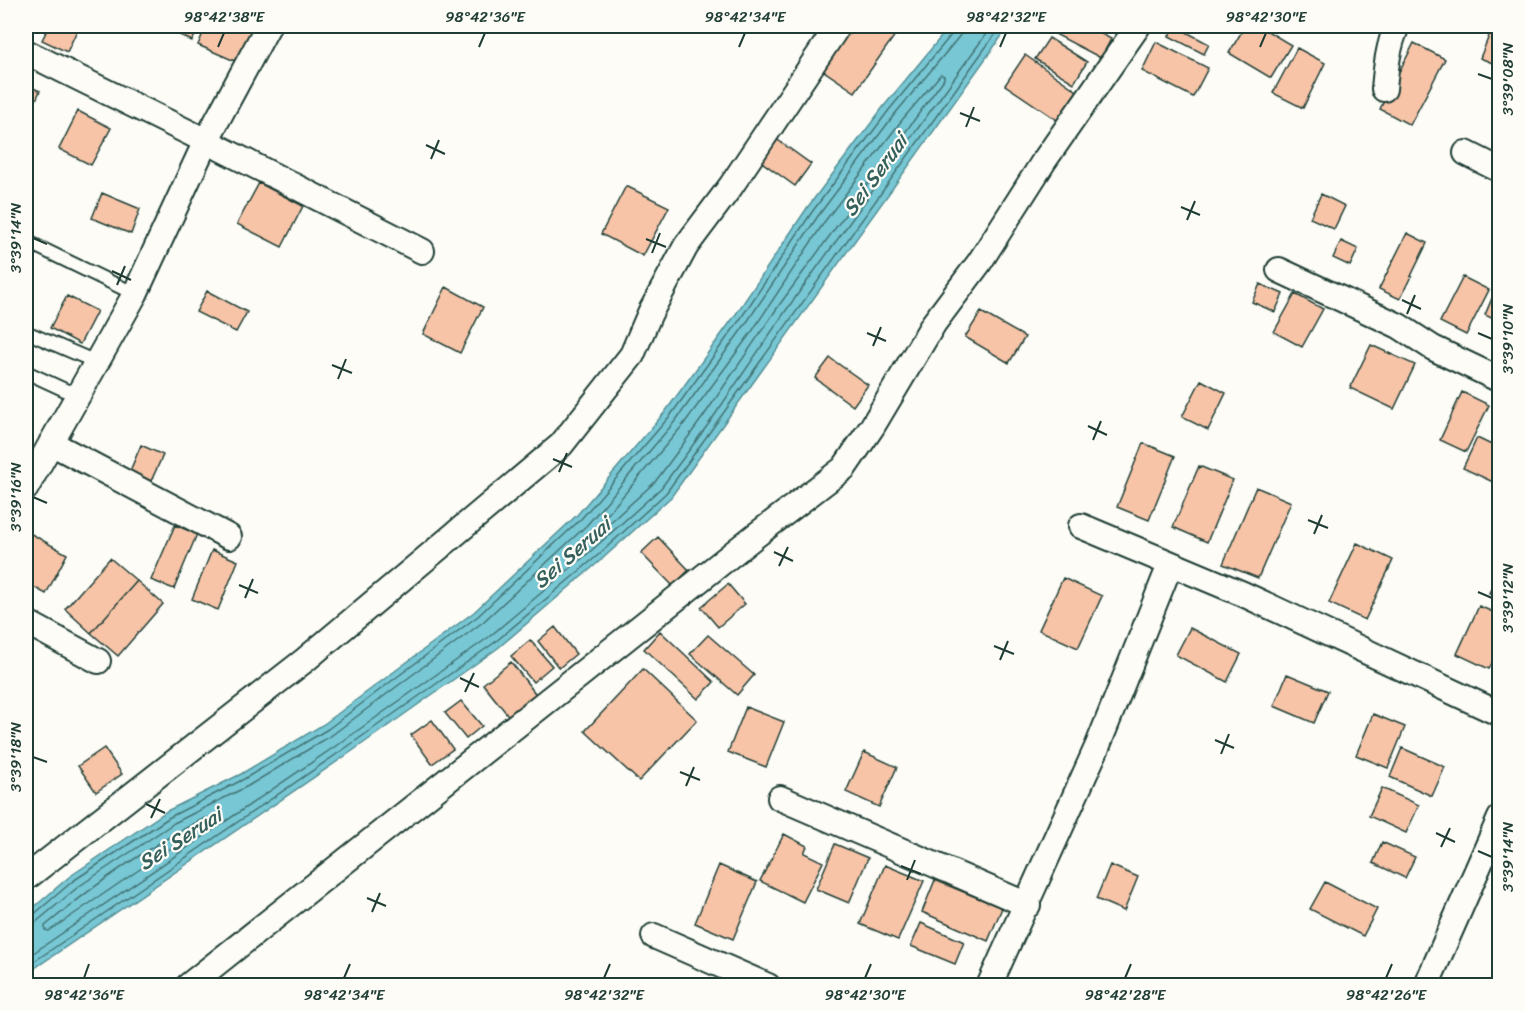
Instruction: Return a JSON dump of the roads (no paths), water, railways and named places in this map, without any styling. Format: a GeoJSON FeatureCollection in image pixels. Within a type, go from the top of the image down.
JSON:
{"type":"FeatureCollection","features":[{"type":"Feature","properties":{"kind":"street"},"geometry":{"type":"LineString","coordinates":[[26,488],[135,294],[206,141],[268,26]]}},
{"type":"Feature","properties":{"kind":"street"},"geometry":{"type":"LineString","coordinates":[[26,878],[305,660],[561,445],[632,355],[650,313],[686,246],[731,186],[838,26]]}},
{"type":"Feature","properties":{"kind":"street"},"geometry":{"type":"LineString","coordinates":[[188,986],[844,468],[872,427],[934,323],[979,263],[1044,161],[1138,26]]}},
{"type":"Feature","properties":{"kind":"street"},"geometry":{"type":"LineString","coordinates":[[1384,88],[1386,64],[1397,26]]}},
{"type":"Feature","properties":{"kind":"street"},"geometry":{"type":"LineString","coordinates":[[26,52],[422,251]]}},
{"type":"Feature","properties":{"kind":"street"},"geometry":{"type":"LineString","coordinates":[[1466,153],[1500,170]]}},
{"type":"Feature","properties":{"kind":"street"},"geometry":{"type":"LineString","coordinates":[[1279,270],[1399,327],[1433,348],[1500,380]]}},
{"type":"Feature","properties":{"kind":"street"},"geometry":{"type":"LineString","coordinates":[[51,443],[229,537]]}},
{"type":"Feature","properties":{"kind":"street"},"geometry":{"type":"LineString","coordinates":[[1081,526],[1243,594],[1500,714]]}},
{"type":"Feature","properties":{"kind":"street"},"geometry":{"type":"LineString","coordinates":[[989,986],[1028,905],[1098,745],[1170,565]]}},
{"type":"Feature","properties":{"kind":"street"},"geometry":{"type":"LineString","coordinates":[[26,622],[98,661]]}},
{"type":"Feature","properties":{"kind":"street"},"geometry":{"type":"LineString","coordinates":[[780,798],[1028,905]]}},
{"type":"Feature","properties":{"kind":"street"},"geometry":{"type":"LineString","coordinates":[[1426,986],[1500,818]]}},
{"type":"Feature","properties":{"kind":"street"},"geometry":{"type":"LineString","coordinates":[[654,936],[768,986]]}},
{"type":"Feature","properties":{"kind":"lane"},"geometry":{"type":"LineString","coordinates":[[26,241],[135,294]]}},
{"type":"Feature","properties":{"kind":"lane"},"geometry":{"type":"LineString","coordinates":[[26,332],[96,362]]}},
{"type":"Feature","properties":{"kind":"lane"},"geometry":{"type":"LineString","coordinates":[[26,372],[78,396]]}},
{"type":"Feature","properties":{"kind":"water","name":"Sei Seruai"},"geometry":{"type":"Polygon","coordinates":[[[950,26],[1009,26],[671,497],[498,648],[351,752],[26,974],[26,914],[69,877],[167,811],[241,774],[324,724],[474,612],[577,515],[665,412],[734,317],[807,208],[884,106],[950,26]]]}}]}
